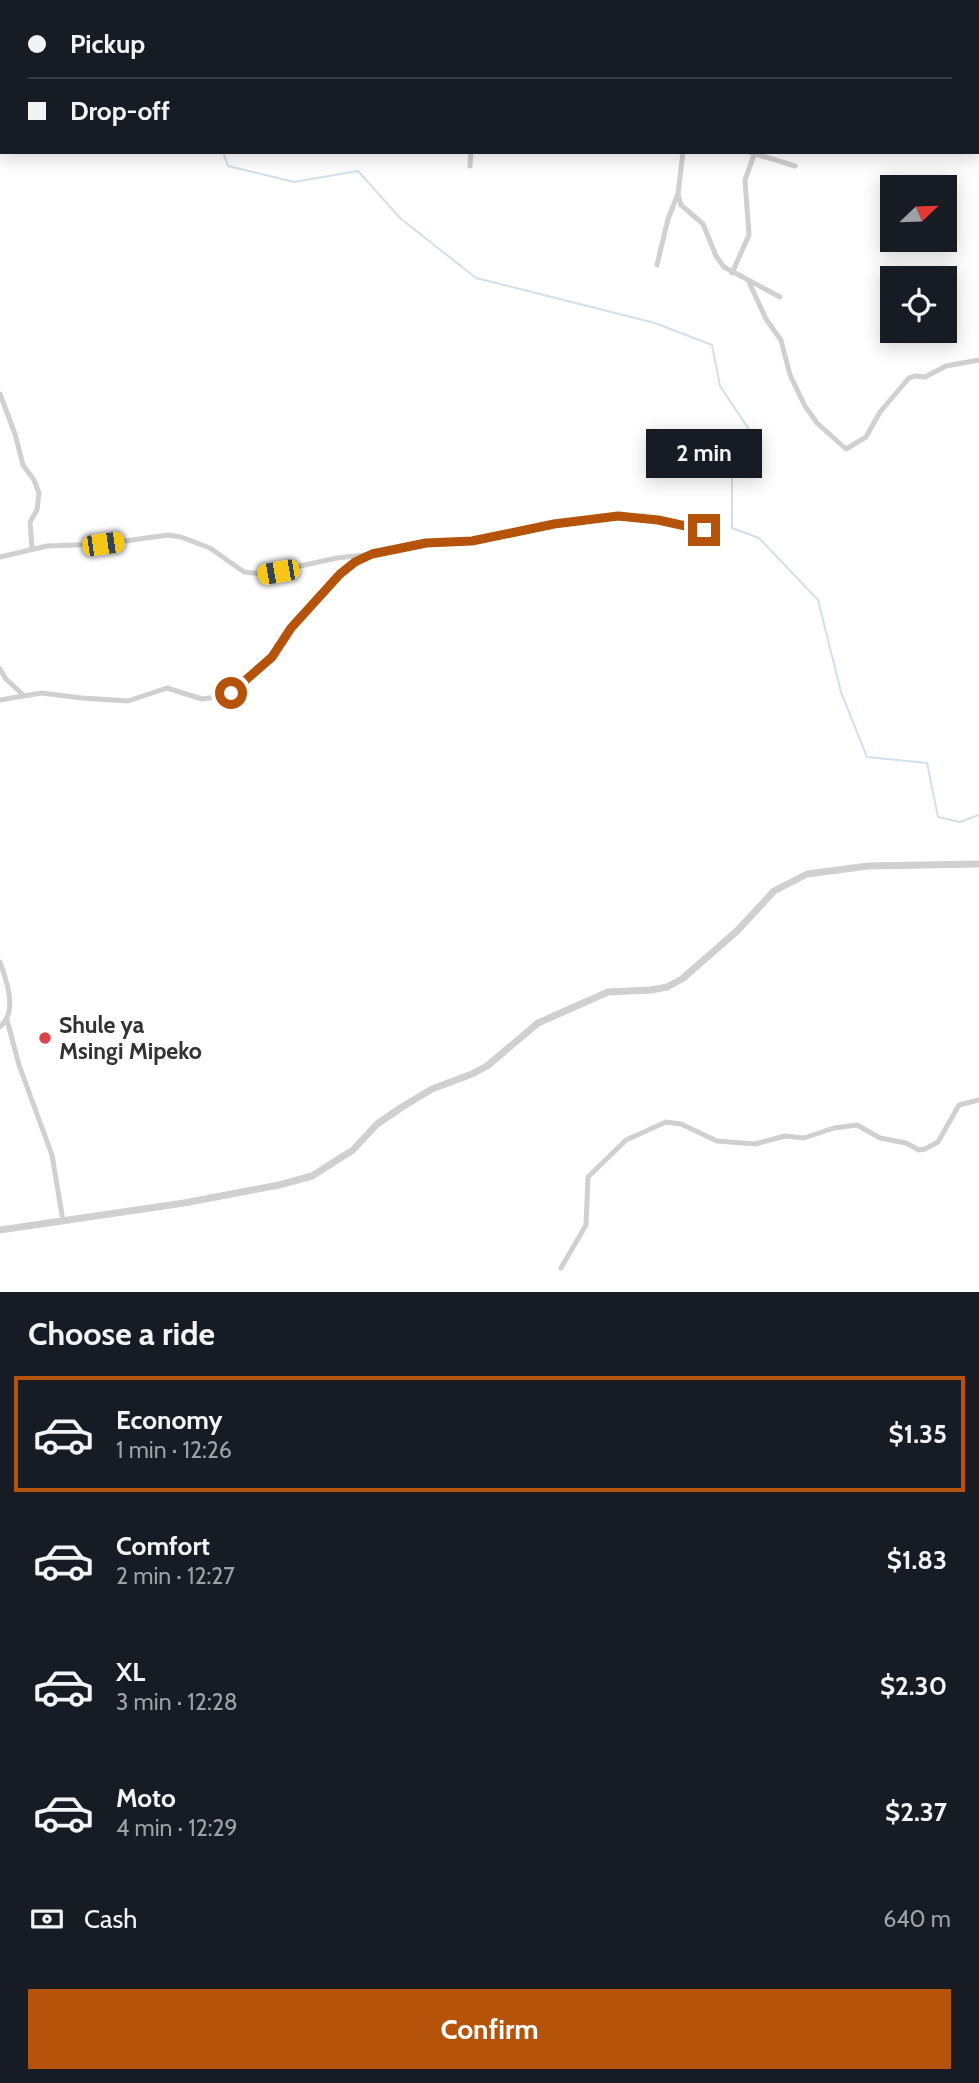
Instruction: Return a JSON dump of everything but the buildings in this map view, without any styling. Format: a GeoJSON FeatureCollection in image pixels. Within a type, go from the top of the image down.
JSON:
{"type":"FeatureCollection","features":[{"type":"Feature","properties":{"kind":"street"},"geometry":{"type":"LineString","coordinates":[[470,166],[471,154]]}},
{"type":"Feature","properties":{"kind":"street"},"geometry":{"type":"LineString","coordinates":[[657,265],[668,219],[678,194],[683,154]]}},
{"type":"Feature","properties":{"kind":"street"},"geometry":{"type":"LineString","coordinates":[[732,273],[748,240],[745,180],[752,154]]}},
{"type":"Feature","properties":{"kind":"street"},"geometry":{"type":"LineString","coordinates":[[755,154],[795,166]]}},
{"type":"Feature","properties":{"kind":"street"},"geometry":{"type":"LineString","coordinates":[[678,194],[685,209],[703,224],[716,256],[724,267],[780,297]]}},
{"type":"Feature","properties":{"kind":"street"},"geometry":{"type":"LineString","coordinates":[[750,282],[766,319],[781,340],[790,375],[805,406],[817,423],[843,448],[849,448],[866,437],[880,412],[909,378],[925,377],[946,366],[979,360]]}},
{"type":"Feature","properties":{"kind":"street"},"geometry":{"type":"LineString","coordinates":[[0,394],[23,465],[34,480],[39,494],[37,510],[30,522],[32,548]]}},
{"type":"Feature","properties":{"kind":"street"},"geometry":{"type":"LineString","coordinates":[[0,557],[32,548],[103,544],[168,535],[210,548],[237,569],[252,575],[426,543],[472,541],[554,524],[618,516],[658,520],[704,530]]}},
{"type":"Feature","properties":{"kind":"street"},"geometry":{"type":"LineString","coordinates":[[0,700],[22,694],[53,693],[128,701],[167,688],[202,699],[223,696],[267,662],[291,628],[348,567],[372,554]]}},
{"type":"Feature","properties":{"kind":"street"},"geometry":{"type":"LineString","coordinates":[[0,669],[6,679],[22,694]]}},
{"type":"Feature","properties":{"kind":"street"},"geometry":{"type":"LineString","coordinates":[[0,1230],[236,1193],[312,1176],[352,1150],[377,1124],[432,1089],[487,1066],[538,1023],[608,992],[651,990],[682,979],[737,931],[774,891],[807,874],[868,866],[979,864]]}},
{"type":"Feature","properties":{"kind":"street"},"geometry":{"type":"LineString","coordinates":[[0,962],[9,996],[7,1020],[19,1065],[52,1155],[63,1221]]}},
{"type":"Feature","properties":{"kind":"street"},"geometry":{"type":"LineString","coordinates":[[0,1027],[7,1020]]}},
{"type":"Feature","properties":{"kind":"street"},"geometry":{"type":"LineString","coordinates":[[561,1268],[586,1225],[588,1177],[626,1140],[661,1124],[681,1124],[718,1140],[755,1144],[785,1136],[804,1138],[834,1128],[857,1125],[880,1138],[906,1143],[919,1150],[938,1142],[954,1111],[962,1103],[979,1100]]}},
{"type":"Feature","properties":{"kind":"waterway"},"geometry":{"type":"LineString","coordinates":[[224,154],[228,166],[294,182],[358,171],[400,218],[476,278],[655,323],[712,345],[720,386],[750,431],[732,476],[732,528],[759,538],[818,600],[841,692],[867,757],[927,763],[938,817],[960,822],[979,815]]}},
{"type":"Feature","properties":{"kind":"place","name":"Shule ya Msingi Mipeko"},"geometry":{"type":"Point","coordinates":[45,1038]}},
{"type":"Feature","properties":{"kind":"route"},"geometry":{"type":"LineString","coordinates":[[231,693],[272,657],[291,628],[340,574],[355,562],[372,554],[426,543],[472,541],[554,524],[618,516],[658,520],[704,530]]}}]}
